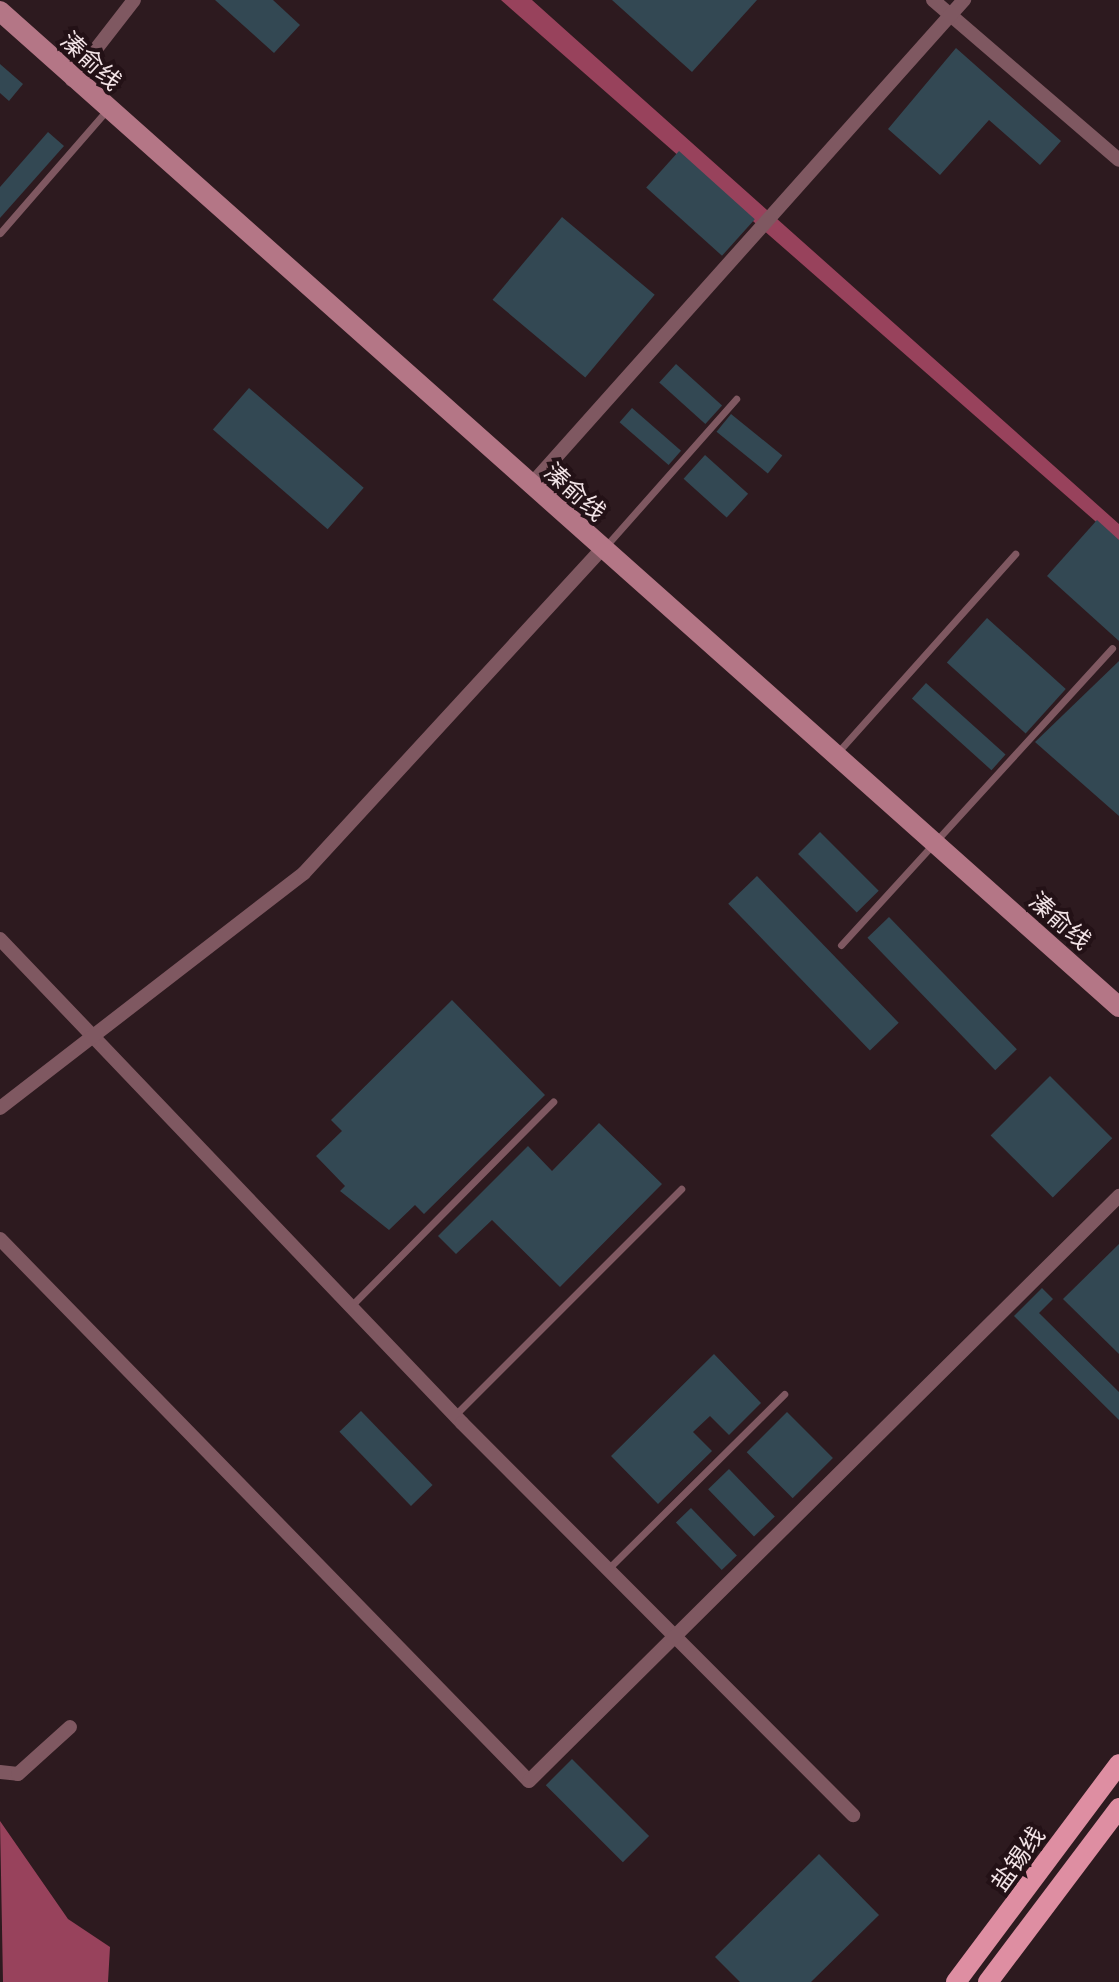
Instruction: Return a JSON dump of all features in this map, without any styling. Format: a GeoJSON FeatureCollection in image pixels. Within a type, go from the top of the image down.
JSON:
{"type":"FeatureCollection","features":[{"type":"Feature","properties":{"kind":"main road","name":"溱俞线"},"geometry":{"type":"LineString","coordinates":[[0,11],[106,111],[1119,1007]]}},
{"type":"Feature","properties":{"kind":"main road","name":"盐锡线"},"geometry":{"type":"LineString","coordinates":[[956,1982],[1119,1764]]}},
{"type":"Feature","properties":{"kind":"main road"},"geometry":{"type":"LineString","coordinates":[[988,1982],[1119,1808]]}},
{"type":"Feature","properties":{"kind":"street"},"geometry":{"type":"LineString","coordinates":[[72,80],[134,0]]}},
{"type":"Feature","properties":{"kind":"street"},"geometry":{"type":"LineString","coordinates":[[933,0],[1119,160]]}},
{"type":"Feature","properties":{"kind":"street"},"geometry":{"type":"LineString","coordinates":[[530,486],[964,0]]}},
{"type":"Feature","properties":{"kind":"street"},"geometry":{"type":"LineString","coordinates":[[0,1108],[304,873],[601,550]]}},
{"type":"Feature","properties":{"kind":"street"},"geometry":{"type":"LineString","coordinates":[[0,939],[89,1039],[455,1415],[853,1815]]}},
{"type":"Feature","properties":{"kind":"street"},"geometry":{"type":"LineString","coordinates":[[0,1239],[529,1781],[1119,1196]]}},
{"type":"Feature","properties":{"kind":"street"},"geometry":{"type":"LineString","coordinates":[[0,1772],[18,1774],[70,1727]]}},
{"type":"Feature","properties":{"kind":"lane"},"geometry":{"type":"LineString","coordinates":[[0,233],[106,111]]}},
{"type":"Feature","properties":{"kind":"lane"},"geometry":{"type":"LineString","coordinates":[[601,550],[736,399]]}},
{"type":"Feature","properties":{"kind":"lane"},"geometry":{"type":"LineString","coordinates":[[834,757],[1015,554]]}},
{"type":"Feature","properties":{"kind":"lane"},"geometry":{"type":"LineString","coordinates":[[841,945],[936,847],[1112,648]]}},
{"type":"Feature","properties":{"kind":"lane"},"geometry":{"type":"LineString","coordinates":[[350,1307],[553,1102]]}},
{"type":"Feature","properties":{"kind":"lane"},"geometry":{"type":"LineString","coordinates":[[455,1415],[681,1189]]}},
{"type":"Feature","properties":{"kind":"lane"},"geometry":{"type":"LineString","coordinates":[[609,1568],[784,1394]]}},
{"type":"Feature","properties":{"kind":"shaded area"},"geometry":{"type":"Polygon","coordinates":[[[501,0],[532,0],[1119,524],[1119,542],[501,0]]]}},
{"type":"Feature","properties":{"kind":"shaded area"},"geometry":{"type":"Polygon","coordinates":[[[0,1821],[68,1919],[110,1947],[108,1982],[3,1982],[0,1821]]]}},
{"type":"Feature","properties":{"kind":"building"},"geometry":{"type":"Polygon","coordinates":[[[215,0],[273,0],[300,25],[274,53],[215,0]]]}},
{"type":"Feature","properties":{"kind":"building"},"geometry":{"type":"Polygon","coordinates":[[[612,0],[757,0],[692,72],[612,0]]]}},
{"type":"Feature","properties":{"kind":"building"},"geometry":{"type":"Polygon","coordinates":[[[956,48],[1061,141],[1040,165],[989,120],[940,175],[888,129],[956,48]]]}},
{"type":"Feature","properties":{"kind":"building"},"geometry":{"type":"Polygon","coordinates":[[[0,64],[23,84],[9,101],[0,93],[0,64]]]}},
{"type":"Feature","properties":{"kind":"building"},"geometry":{"type":"Polygon","coordinates":[[[48,132],[64,146],[0,218],[0,187],[48,132]]]}},
{"type":"Feature","properties":{"kind":"building"},"geometry":{"type":"Polygon","coordinates":[[[679,151],[755,219],[722,256],[646,187],[679,151]]]}},
{"type":"Feature","properties":{"kind":"building"},"geometry":{"type":"Polygon","coordinates":[[[562,217],[655,295],[585,378],[493,300],[562,217]]]}},
{"type":"Feature","properties":{"kind":"building"},"geometry":{"type":"Polygon","coordinates":[[[676,364],[722,405],[705,424],[659,383],[676,364]]]}},
{"type":"Feature","properties":{"kind":"building"},"geometry":{"type":"Polygon","coordinates":[[[249,388],[364,488],[328,529],[213,430],[249,388]]]}},
{"type":"Feature","properties":{"kind":"building"},"geometry":{"type":"Polygon","coordinates":[[[632,408],[681,451],[669,465],[620,422],[632,408]]]}},
{"type":"Feature","properties":{"kind":"building"},"geometry":{"type":"Polygon","coordinates":[[[731,414],[782,456],[768,473],[717,432],[731,414]]]}},
{"type":"Feature","properties":{"kind":"building"},"geometry":{"type":"Polygon","coordinates":[[[705,455],[748,494],[727,518],[684,479],[705,455]]]}},
{"type":"Feature","properties":{"kind":"building"},"geometry":{"type":"Polygon","coordinates":[[[1097,520],[1119,540],[1119,641],[1047,576],[1097,520]]]}},
{"type":"Feature","properties":{"kind":"building"},"geometry":{"type":"Polygon","coordinates":[[[987,618],[1066,689],[1026,734],[947,663],[987,618]]]}},
{"type":"Feature","properties":{"kind":"building"},"geometry":{"type":"Polygon","coordinates":[[[1119,661],[1119,816],[1035,742],[1119,661]]]}},
{"type":"Feature","properties":{"kind":"building"},"geometry":{"type":"Polygon","coordinates":[[[926,683],[1006,755],[991,770],[912,699],[926,683]]]}},
{"type":"Feature","properties":{"kind":"building"},"geometry":{"type":"Polygon","coordinates":[[[820,832],[879,891],[857,913],[798,854],[820,832]]]}},
{"type":"Feature","properties":{"kind":"building"},"geometry":{"type":"Polygon","coordinates":[[[757,876],[899,1023],[870,1051],[728,904],[757,876]]]}},
{"type":"Feature","properties":{"kind":"building"},"geometry":{"type":"Polygon","coordinates":[[[889,917],[1017,1049],[995,1070],[867,938],[889,917]]]}},
{"type":"Feature","properties":{"kind":"building"},"geometry":{"type":"Polygon","coordinates":[[[452,1000],[545,1095],[424,1214],[415,1205],[389,1230],[340,1191],[345,1186],[316,1156],[342,1131],[331,1120],[452,1000]]]}},
{"type":"Feature","properties":{"kind":"building"},"geometry":{"type":"Polygon","coordinates":[[[1050,1076],[1112,1138],[1053,1198],[991,1135],[1050,1076]]]}},
{"type":"Feature","properties":{"kind":"building"},"geometry":{"type":"Polygon","coordinates":[[[599,1123],[662,1184],[560,1287],[492,1220],[456,1254],[438,1236],[528,1146],[552,1171],[599,1123]]]}},
{"type":"Feature","properties":{"kind":"building"},"geometry":{"type":"Polygon","coordinates":[[[1119,1244],[1119,1354],[1063,1299],[1119,1244]]]}},
{"type":"Feature","properties":{"kind":"building"},"geometry":{"type":"Polygon","coordinates":[[[1042,1288],[1053,1299],[1039,1313],[1119,1392],[1119,1420],[1014,1316],[1042,1288]]]}},
{"type":"Feature","properties":{"kind":"building"},"geometry":{"type":"Polygon","coordinates":[[[714,1354],[761,1403],[729,1435],[710,1416],[693,1432],[712,1451],[658,1504],[611,1456],[714,1354]]]}},
{"type":"Feature","properties":{"kind":"building"},"geometry":{"type":"Polygon","coordinates":[[[361,1411],[433,1485],[411,1506],[339,1432],[361,1411]]]}},
{"type":"Feature","properties":{"kind":"building"},"geometry":{"type":"Polygon","coordinates":[[[787,1412],[833,1458],[793,1498],[747,1452],[787,1412]]]}},
{"type":"Feature","properties":{"kind":"building"},"geometry":{"type":"Polygon","coordinates":[[[729,1469],[775,1516],[754,1537],[708,1489],[729,1469]]]}},
{"type":"Feature","properties":{"kind":"building"},"geometry":{"type":"Polygon","coordinates":[[[691,1508],[737,1555],[722,1570],[676,1523],[691,1508]]]}},
{"type":"Feature","properties":{"kind":"building"},"geometry":{"type":"Polygon","coordinates":[[[572,1759],[649,1836],[623,1862],[546,1785],[572,1759]]]}},
{"type":"Feature","properties":{"kind":"building"},"geometry":{"type":"Polygon","coordinates":[[[819,1854],[879,1915],[811,1982],[740,1982],[715,1957],[819,1854]]]}}]}
